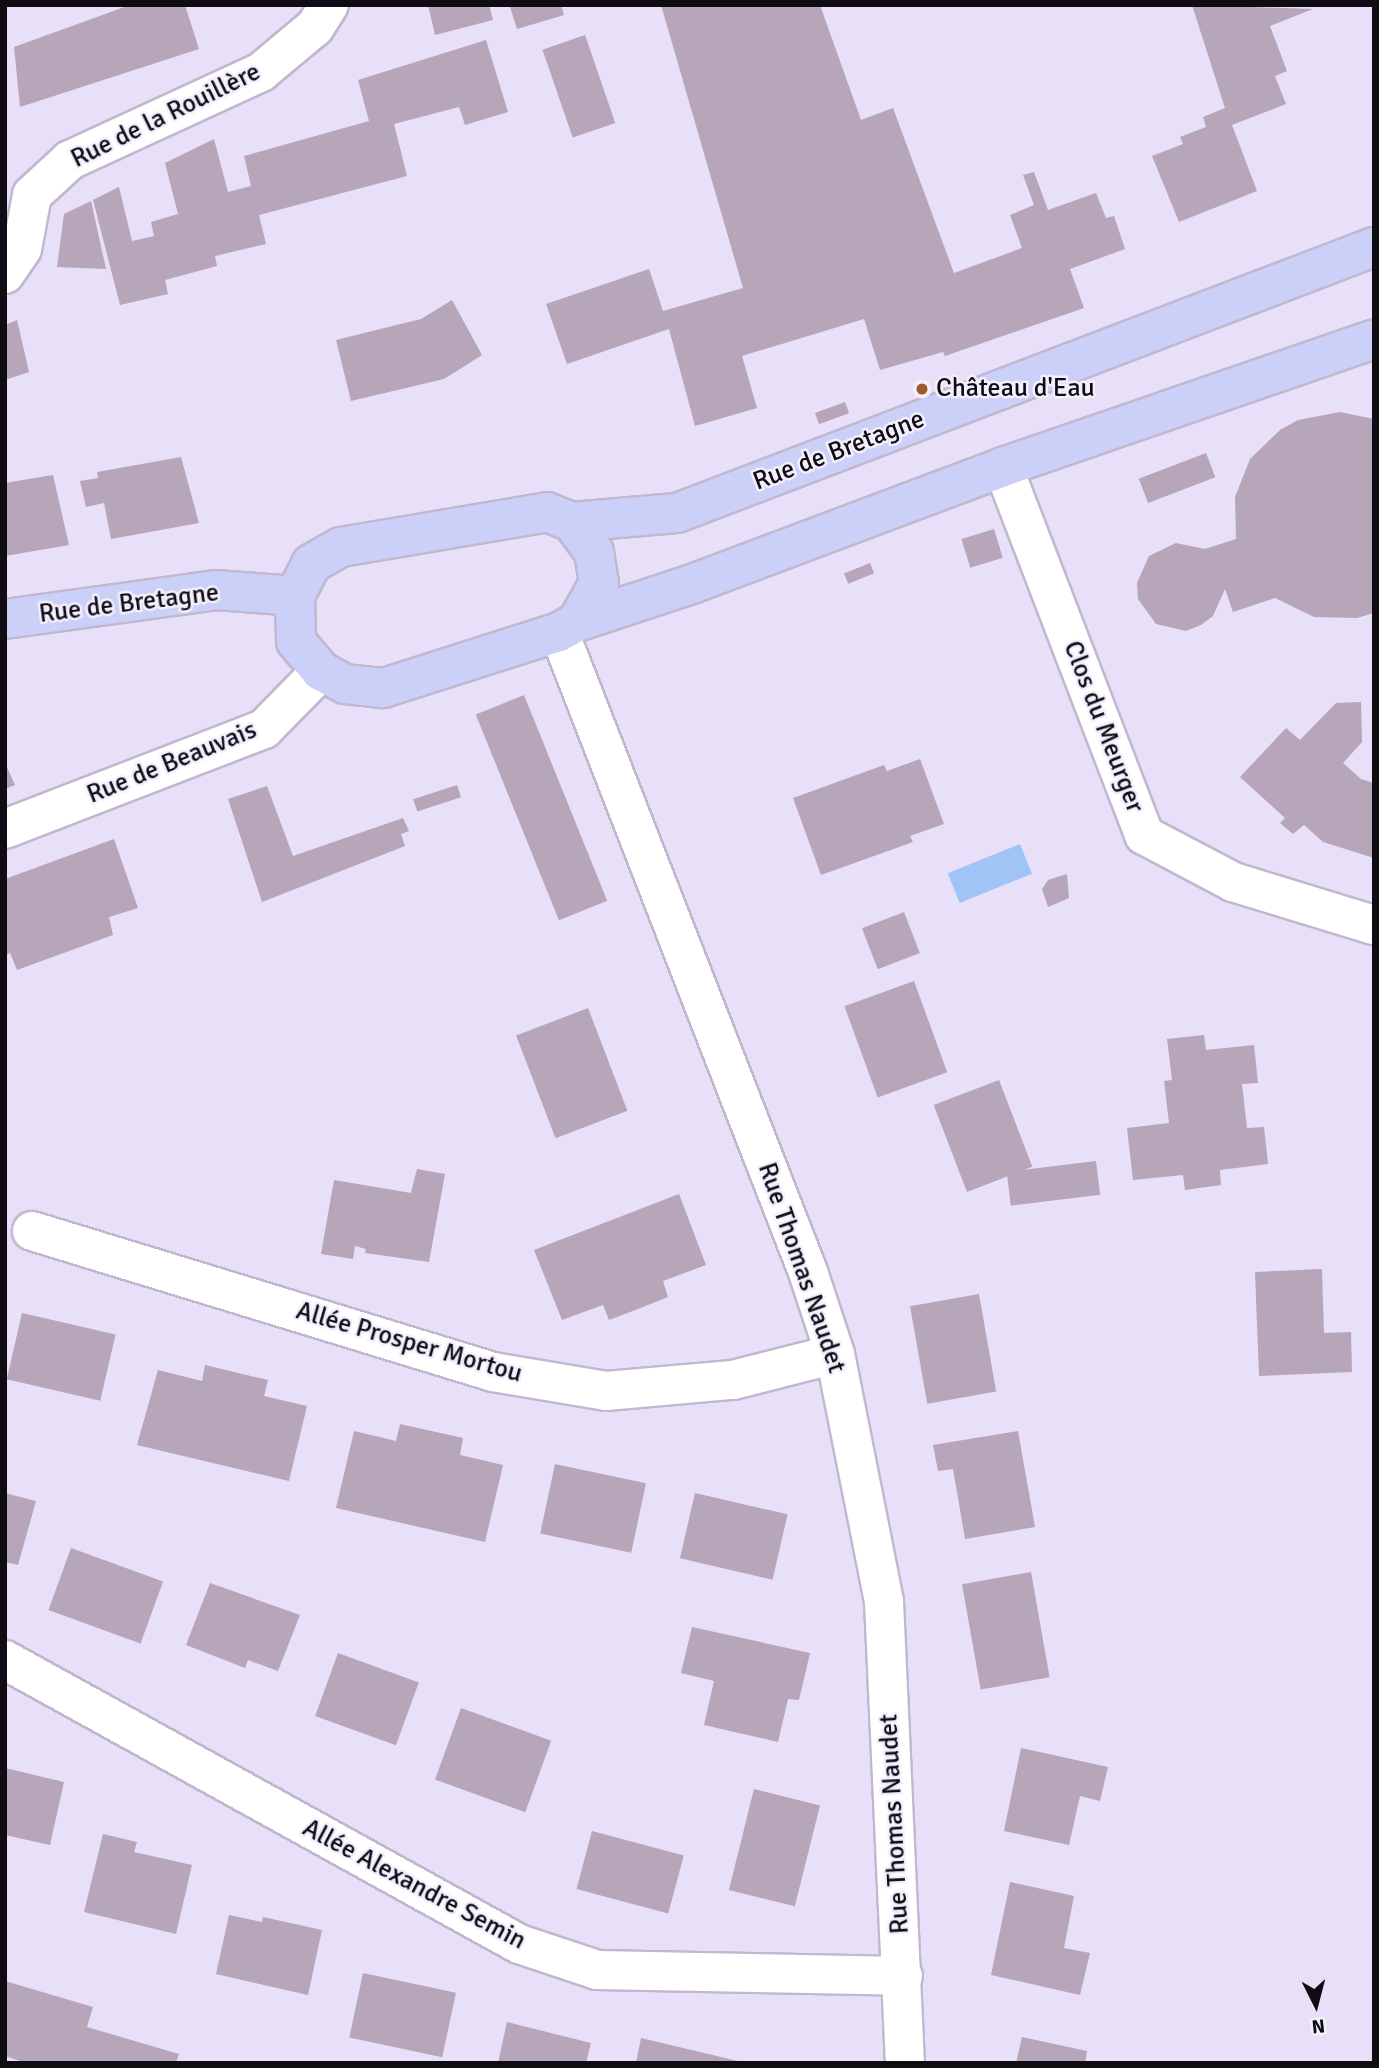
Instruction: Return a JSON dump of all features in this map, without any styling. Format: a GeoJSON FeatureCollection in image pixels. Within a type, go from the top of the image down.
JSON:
{"type":"FeatureCollection","features":[{"type":"Feature","properties":{"kind":"main road","name":"Rue de Bretagne"},"geometry":{"type":"LineString","coordinates":[[1374,247],[677,513],[572,522],[547,512],[341,547],[311,564],[295,596],[296,641],[321,671],[345,684],[383,688],[692,584],[1003,467],[1374,339]]}},
{"type":"Feature","properties":{"kind":"main road"},"geometry":{"type":"LineString","coordinates":[[568,627],[599,583],[594,552],[572,522]]}},
{"type":"Feature","properties":{"kind":"main road","name":"Rue de Bretagne"},"geometry":{"type":"LineString","coordinates":[[5,620],[216,590],[295,596]]}},
{"type":"Feature","properties":{"kind":"street","name":"Rue de la Rouillère"},"geometry":{"type":"LineString","coordinates":[[5,274],[22,248],[32,195],[70,160],[261,72],[315,27],[329,5]]}},
{"type":"Feature","properties":{"kind":"street","name":"Clos du Meurger"},"geometry":{"type":"LineString","coordinates":[[1003,467],[1144,835],[1233,882],[1374,925]]}},
{"type":"Feature","properties":{"kind":"street","name":"Rue Thomas Naudet"},"geometry":{"type":"LineString","coordinates":[[568,627],[808,1272],[835,1354],[884,1602],[905,2063]]}},
{"type":"Feature","properties":{"kind":"street","name":"Rue de Beauvais"},"geometry":{"type":"LineString","coordinates":[[5,828],[264,729],[321,671]]}},
{"type":"Feature","properties":{"kind":"street","name":"Allée Prosper Mortou"},"geometry":{"type":"LineString","coordinates":[[32,1231],[493,1372],[606,1391],[733,1380],[835,1354]]}},
{"type":"Feature","properties":{"kind":"street","name":"Allée Alexandre Semin"},"geometry":{"type":"LineString","coordinates":[[5,1660],[519,1944],[597,1970],[903,1976]]}},
{"type":"Feature","properties":{"kind":"water"},"geometry":{"type":"Polygon","coordinates":[[[1020,844],[1032,874],[960,903],[948,873],[1020,844]]]}},
{"type":"Feature","properties":{"kind":"building"},"geometry":{"type":"Polygon","coordinates":[[[130,5],[185,5],[199,49],[20,107],[14,47],[130,5]]]}},
{"type":"Feature","properties":{"kind":"building"},"geometry":{"type":"Polygon","coordinates":[[[428,5],[489,5],[493,20],[435,35],[428,5]]]}},
{"type":"Feature","properties":{"kind":"building"},"geometry":{"type":"Polygon","coordinates":[[[561,5],[564,15],[517,29],[510,7],[561,5]]]}},
{"type":"Feature","properties":{"kind":"building"},"geometry":{"type":"Polygon","coordinates":[[[661,5],[820,5],[861,120],[893,108],[954,273],[1022,248],[1010,215],[1034,205],[1023,175],[1034,172],[1048,210],[1096,193],[1106,218],[1114,216],[1125,249],[1070,269],[1084,308],[945,356],[943,352],[880,370],[864,319],[742,356],[757,408],[695,426],[669,329],[567,364],[546,304],[649,269],[663,311],[743,288],[661,5]]]}},
{"type":"Feature","properties":{"kind":"building"},"geometry":{"type":"Polygon","coordinates":[[[1192,5],[1313,9],[1270,26],[1287,71],[1275,76],[1286,104],[1232,125],[1257,191],[1179,222],[1152,156],[1183,144],[1180,137],[1206,127],[1203,117],[1225,108],[1192,5]]]}},
{"type":"Feature","properties":{"kind":"building"},"geometry":{"type":"Polygon","coordinates":[[[585,35],[615,123],[573,138],[542,50],[585,35]]]}},
{"type":"Feature","properties":{"kind":"building"},"geometry":{"type":"Polygon","coordinates":[[[486,40],[508,112],[465,125],[459,107],[394,124],[407,176],[259,215],[266,244],[215,256],[217,266],[165,280],[168,294],[120,305],[93,200],[119,187],[132,241],[154,236],[151,222],[178,214],[165,163],[214,139],[228,192],[251,186],[244,156],[369,121],[358,80],[486,40]]]}},
{"type":"Feature","properties":{"kind":"building"},"geometry":{"type":"Polygon","coordinates":[[[91,201],[106,269],[57,267],[64,214],[91,201]]]}},
{"type":"Feature","properties":{"kind":"building"},"geometry":{"type":"Polygon","coordinates":[[[452,300],[482,355],[444,379],[351,401],[336,340],[421,319],[452,300]]]}},
{"type":"Feature","properties":{"kind":"building"},"geometry":{"type":"Polygon","coordinates":[[[17,320],[29,372],[5,380],[5,325],[17,320]]]}},
{"type":"Feature","properties":{"kind":"building"},"geometry":{"type":"Polygon","coordinates":[[[845,402],[849,413],[819,424],[815,413],[845,402]]]}},
{"type":"Feature","properties":{"kind":"building"},"geometry":{"type":"Polygon","coordinates":[[[1340,412],[1374,419],[1374,613],[1357,618],[1314,617],[1275,598],[1233,612],[1225,589],[1213,616],[1201,625],[1186,631],[1156,624],[1138,599],[1137,583],[1149,556],[1176,543],[1205,549],[1236,539],[1235,497],[1250,459],[1280,430],[1298,420],[1340,412]]]}},
{"type":"Feature","properties":{"kind":"building"},"geometry":{"type":"Polygon","coordinates":[[[1206,453],[1215,477],[1148,503],[1139,479],[1206,453]]]}},
{"type":"Feature","properties":{"kind":"building"},"geometry":{"type":"Polygon","coordinates":[[[181,457],[199,523],[111,539],[104,503],[86,507],[80,481],[98,478],[97,472],[181,457]]]}},
{"type":"Feature","properties":{"kind":"building"},"geometry":{"type":"Polygon","coordinates":[[[53,475],[69,545],[5,556],[5,483],[53,475]]]}},
{"type":"Feature","properties":{"kind":"building"},"geometry":{"type":"Polygon","coordinates":[[[994,529],[1003,558],[970,568],[961,539],[994,529]]]}},
{"type":"Feature","properties":{"kind":"building"},"geometry":{"type":"Polygon","coordinates":[[[870,563],[874,573],[848,584],[844,573],[870,563]]]}},
{"type":"Feature","properties":{"kind":"building"},"geometry":{"type":"Polygon","coordinates":[[[524,695],[607,901],[559,920],[476,714],[524,695]]]}},
{"type":"Feature","properties":{"kind":"building"},"geometry":{"type":"Polygon","coordinates":[[[1361,702],[1362,742],[1343,763],[1361,779],[1374,783],[1374,858],[1323,842],[1304,825],[1293,834],[1280,823],[1285,818],[1240,777],[1286,728],[1300,740],[1336,703],[1361,702]]]}},
{"type":"Feature","properties":{"kind":"building"},"geometry":{"type":"Polygon","coordinates":[[[920,759],[944,824],[910,836],[913,842],[821,875],[793,798],[884,765],[887,771],[920,759]]]}},
{"type":"Feature","properties":{"kind":"building"},"geometry":{"type":"Polygon","coordinates":[[[5,763],[15,785],[5,789],[5,763]]]}},
{"type":"Feature","properties":{"kind":"building"},"geometry":{"type":"Polygon","coordinates":[[[457,785],[461,797],[417,812],[413,799],[457,785]]]}},
{"type":"Feature","properties":{"kind":"building"},"geometry":{"type":"Polygon","coordinates":[[[267,786],[293,856],[403,818],[409,831],[401,834],[405,846],[262,902],[228,799],[267,786]]]}},
{"type":"Feature","properties":{"kind":"building"},"geometry":{"type":"Polygon","coordinates":[[[114,839],[138,908],[109,917],[113,935],[17,970],[10,953],[5,955],[5,879],[114,839]]]}},
{"type":"Feature","properties":{"kind":"building"},"geometry":{"type":"Polygon","coordinates":[[[1067,874],[1069,898],[1048,907],[1042,889],[1048,880],[1067,874]]]}},
{"type":"Feature","properties":{"kind":"building"},"geometry":{"type":"Polygon","coordinates":[[[904,912],[920,953],[878,969],[862,928],[904,912]]]}},
{"type":"Feature","properties":{"kind":"building"},"geometry":{"type":"Polygon","coordinates":[[[914,981],[947,1072],[878,1097],[844,1006],[914,981]]]}},
{"type":"Feature","properties":{"kind":"building"},"geometry":{"type":"Polygon","coordinates":[[[588,1008],[627,1111],[556,1138],[516,1036],[588,1008]]]}},
{"type":"Feature","properties":{"kind":"building"},"geometry":{"type":"Polygon","coordinates":[[[1204,1035],[1206,1050],[1254,1045],[1258,1083],[1242,1084],[1247,1128],[1264,1127],[1268,1164],[1220,1170],[1221,1185],[1185,1190],[1183,1175],[1133,1180],[1127,1128],[1169,1123],[1164,1081],[1172,1080],[1167,1039],[1204,1035]]]}},
{"type":"Feature","properties":{"kind":"building"},"geometry":{"type":"Polygon","coordinates":[[[999,1080],[1032,1167],[967,1192],[934,1105],[999,1080]]]}},
{"type":"Feature","properties":{"kind":"building"},"geometry":{"type":"Polygon","coordinates":[[[1096,1161],[1100,1195],[1011,1206],[1007,1172],[1096,1161]]]}},
{"type":"Feature","properties":{"kind":"building"},"geometry":{"type":"Polygon","coordinates":[[[417,1169],[445,1174],[429,1262],[365,1253],[366,1249],[355,1246],[353,1259],[321,1254],[334,1180],[411,1193],[417,1169]]]}},
{"type":"Feature","properties":{"kind":"building"},"geometry":{"type":"Polygon","coordinates":[[[679,1194],[706,1265],[663,1281],[668,1297],[638,1309],[609,1320],[603,1305],[562,1320],[534,1250],[679,1194]]]}},
{"type":"Feature","properties":{"kind":"building"},"geometry":{"type":"Polygon","coordinates":[[[1322,1269],[1324,1333],[1351,1332],[1352,1372],[1259,1376],[1255,1272],[1322,1269]]]}},
{"type":"Feature","properties":{"kind":"building"},"geometry":{"type":"Polygon","coordinates":[[[979,1294],[996,1391],[927,1404],[910,1306],[979,1294]]]}},
{"type":"Feature","properties":{"kind":"building"},"geometry":{"type":"Polygon","coordinates":[[[22,1313],[116,1335],[100,1401],[7,1379],[22,1313]]]}},
{"type":"Feature","properties":{"kind":"building"},"geometry":{"type":"Polygon","coordinates":[[[205,1365],[268,1380],[264,1396],[307,1406],[289,1481],[137,1445],[158,1370],[202,1381],[205,1365]]]}},
{"type":"Feature","properties":{"kind":"building"},"geometry":{"type":"Polygon","coordinates":[[[400,1424],[463,1438],[460,1455],[503,1465],[485,1542],[336,1508],[354,1431],[396,1441],[400,1424]]]}},
{"type":"Feature","properties":{"kind":"building"},"geometry":{"type":"Polygon","coordinates":[[[1018,1431],[1035,1527],[965,1539],[953,1469],[938,1471],[933,1445],[1018,1431]]]}},
{"type":"Feature","properties":{"kind":"building"},"geometry":{"type":"Polygon","coordinates":[[[555,1464],[646,1483],[631,1553],[540,1533],[555,1464]]]}},
{"type":"Feature","properties":{"kind":"building"},"geometry":{"type":"Polygon","coordinates":[[[5,1493],[36,1501],[18,1565],[5,1562],[5,1493]]]}},
{"type":"Feature","properties":{"kind":"building"},"geometry":{"type":"Polygon","coordinates":[[[695,1493],[788,1514],[772,1580],[680,1558],[695,1493]]]}},
{"type":"Feature","properties":{"kind":"building"},"geometry":{"type":"Polygon","coordinates":[[[71,1548],[163,1582],[141,1644],[48,1610],[71,1548]]]}},
{"type":"Feature","properties":{"kind":"building"},"geometry":{"type":"Polygon","coordinates":[[[1031,1572],[1050,1677],[981,1690],[962,1584],[1031,1572]]]}},
{"type":"Feature","properties":{"kind":"building"},"geometry":{"type":"Polygon","coordinates":[[[210,1583],[300,1615],[278,1671],[248,1660],[245,1668],[186,1645],[210,1583]]]}},
{"type":"Feature","properties":{"kind":"building"},"geometry":{"type":"Polygon","coordinates":[[[692,1627],[810,1653],[799,1700],[788,1699],[778,1742],[704,1725],[714,1681],[681,1673],[692,1627]]]}},
{"type":"Feature","properties":{"kind":"building"},"geometry":{"type":"Polygon","coordinates":[[[338,1653],[419,1682],[396,1745],[315,1716],[338,1653]]]}},
{"type":"Feature","properties":{"kind":"building"},"geometry":{"type":"Polygon","coordinates":[[[461,1708],[551,1741],[525,1812],[435,1779],[461,1708]]]}},
{"type":"Feature","properties":{"kind":"building"},"geometry":{"type":"Polygon","coordinates":[[[1021,1748],[1108,1767],[1100,1801],[1080,1796],[1069,1845],[1004,1831],[1021,1748]]]}},
{"type":"Feature","properties":{"kind":"building"},"geometry":{"type":"Polygon","coordinates":[[[5,1768],[64,1782],[50,1845],[5,1835],[5,1768]]]}},
{"type":"Feature","properties":{"kind":"building"},"geometry":{"type":"Polygon","coordinates":[[[754,1789],[820,1805],[795,1906],[729,1890],[754,1789]]]}},
{"type":"Feature","properties":{"kind":"building"},"geometry":{"type":"Polygon","coordinates":[[[592,1831],[684,1856],[668,1914],[576,1889],[592,1831]]]}},
{"type":"Feature","properties":{"kind":"building"},"geometry":{"type":"Polygon","coordinates":[[[103,1834],[137,1842],[134,1852],[192,1865],[176,1934],[84,1912],[103,1834]]]}},
{"type":"Feature","properties":{"kind":"building"},"geometry":{"type":"Polygon","coordinates":[[[1010,1882],[1074,1896],[1064,1948],[1090,1953],[1080,1995],[991,1975],[1010,1882]]]}},
{"type":"Feature","properties":{"kind":"building"},"geometry":{"type":"Polygon","coordinates":[[[229,1915],[262,1922],[263,1917],[322,1930],[308,1995],[216,1974],[229,1915]]]}},
{"type":"Feature","properties":{"kind":"building"},"geometry":{"type":"Polygon","coordinates":[[[363,1973],[456,1993],[442,2057],[349,2038],[363,1973]]]}},
{"type":"Feature","properties":{"kind":"building"},"geometry":{"type":"Polygon","coordinates":[[[5,1981],[93,2007],[87,2027],[179,2054],[176,2063],[26,2063],[5,2056],[5,1981]]]}},
{"type":"Feature","properties":{"kind":"building"},"geometry":{"type":"Polygon","coordinates":[[[507,2022],[591,2043],[586,2063],[498,2063],[507,2022]]]}},
{"type":"Feature","properties":{"kind":"building"},"geometry":{"type":"Polygon","coordinates":[[[1022,2037],[1087,2051],[1085,2063],[1016,2063],[1022,2037]]]}},
{"type":"Feature","properties":{"kind":"building"},"geometry":{"type":"Polygon","coordinates":[[[641,2038],[742,2062],[742,2063],[636,2063],[641,2038]]]}},
{"type":"Feature","properties":{"kind":"place","name":"Château d'Eau"},"geometry":{"type":"Point","coordinates":[922,389]}}]}
